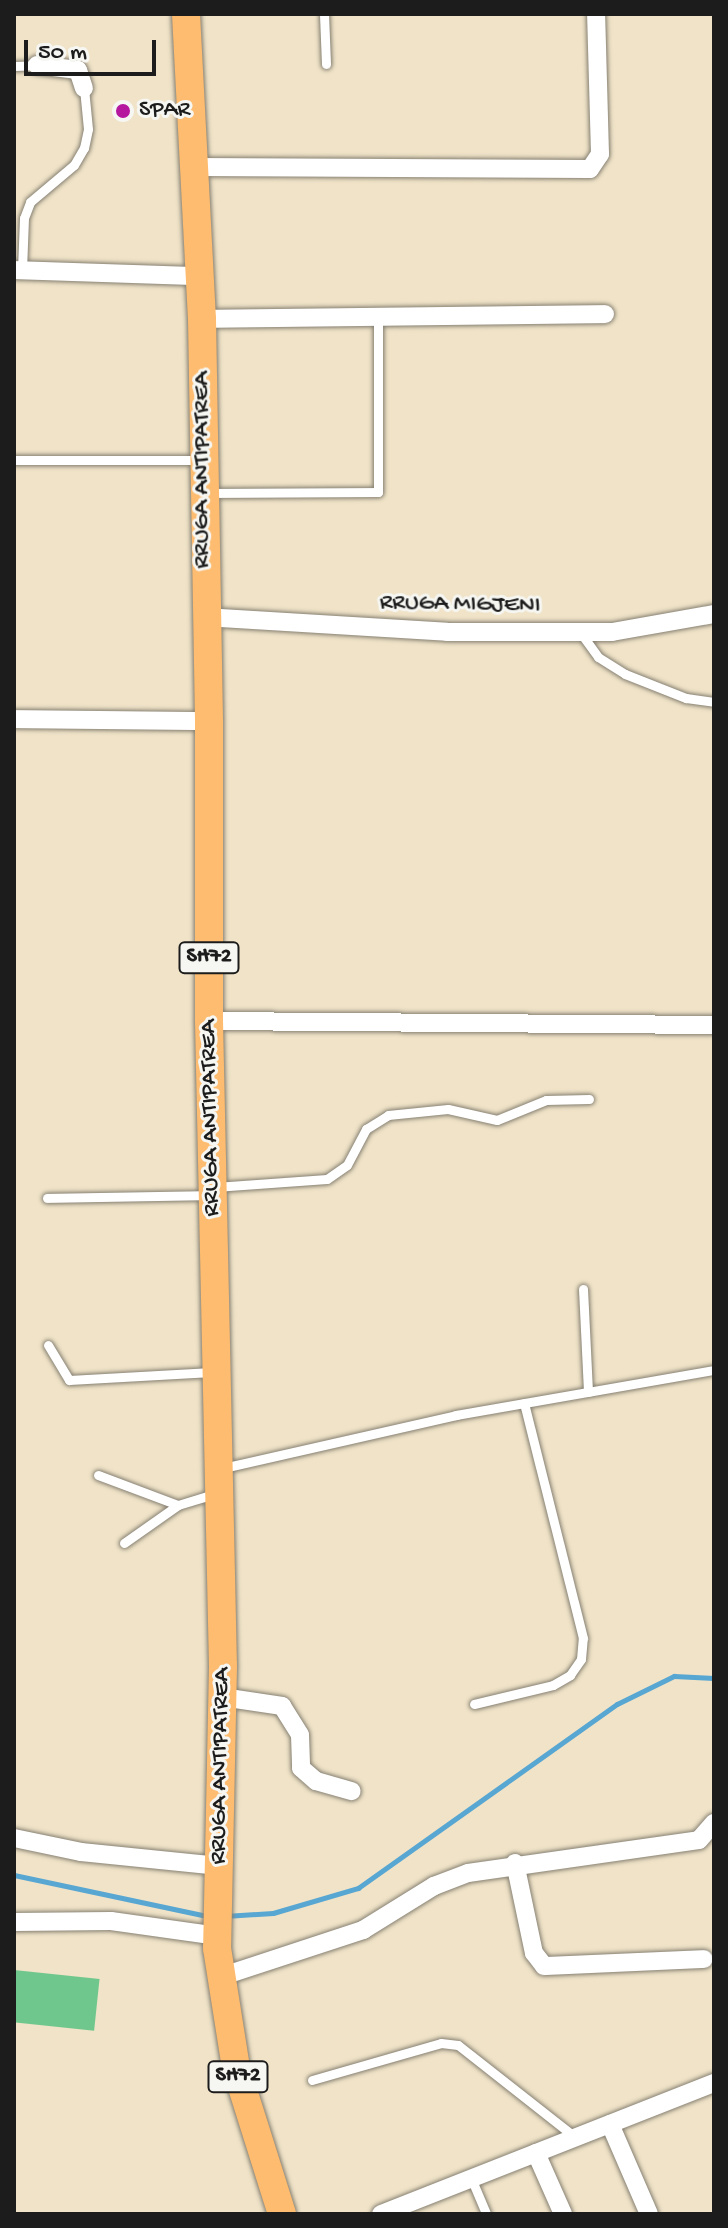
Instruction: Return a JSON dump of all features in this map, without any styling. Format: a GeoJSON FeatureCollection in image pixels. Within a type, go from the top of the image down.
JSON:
{"type":"FeatureCollection","features":[{"type":"Feature","properties":{"kind":"main road","name":"RRUGA ANTIPATREA"},"geometry":{"type":"LineString","coordinates":[[186,14],[202,319],[204,617],[209,721],[209,1021],[222,1697],[220,1977],[236,2068],[282,2214]]}},
{"type":"Feature","properties":{"kind":"street"},"geometry":{"type":"LineString","coordinates":[[196,167],[590,169],[600,154],[596,14]]}},
{"type":"Feature","properties":{"kind":"street"},"geometry":{"type":"LineString","coordinates":[[37,65],[78,70],[84,88]]}},
{"type":"Feature","properties":{"kind":"street"},"geometry":{"type":"LineString","coordinates":[[18,270],[199,276]]}},
{"type":"Feature","properties":{"kind":"street"},"geometry":{"type":"LineString","coordinates":[[202,319],[378,314],[605,314]]}},
{"type":"Feature","properties":{"kind":"street","name":"RRUGA MIGJENI"},"geometry":{"type":"LineString","coordinates":[[204,617],[447,632],[623,632],[714,614]]}},
{"type":"Feature","properties":{"kind":"street"},"geometry":{"type":"LineString","coordinates":[[14,719],[209,721]]}},
{"type":"Feature","properties":{"kind":"street"},"geometry":{"type":"LineString","coordinates":[[209,1021],[714,1025]]}},
{"type":"Feature","properties":{"kind":"street"},"geometry":{"type":"LineString","coordinates":[[222,1697],[282,1706],[300,1735],[301,1768],[316,1781],[352,1791]]}},
{"type":"Feature","properties":{"kind":"street"},"geometry":{"type":"LineString","coordinates":[[220,1977],[363,1930],[434,1886],[468,1873],[515,1863],[699,1840],[714,1823]]}},
{"type":"Feature","properties":{"kind":"street"},"geometry":{"type":"LineString","coordinates":[[14,1838],[81,1852],[219,1866]]}},
{"type":"Feature","properties":{"kind":"street"},"geometry":{"type":"LineString","coordinates":[[515,1863],[534,1953],[544,1966],[704,1959]]}},
{"type":"Feature","properties":{"kind":"street"},"geometry":{"type":"LineString","coordinates":[[14,1922],[218,1921]]}},
{"type":"Feature","properties":{"kind":"street"},"geometry":{"type":"LineString","coordinates":[[387,2213],[714,2083]]}},
{"type":"Feature","properties":{"kind":"street"},"geometry":{"type":"LineString","coordinates":[[610,2124],[649,2214]]}},
{"type":"Feature","properties":{"kind":"street"},"geometry":{"type":"LineString","coordinates":[[536,2153],[563,2214]]}},
{"type":"Feature","properties":{"kind":"lane"},"geometry":{"type":"LineString","coordinates":[[324,14],[326,64]]}},
{"type":"Feature","properties":{"kind":"lane"},"geometry":{"type":"LineString","coordinates":[[14,66],[37,65]]}},
{"type":"Feature","properties":{"kind":"lane"},"geometry":{"type":"LineString","coordinates":[[18,270],[24,218],[30,202],[42,186],[74,165],[84,148],[88,129],[84,88]]}},
{"type":"Feature","properties":{"kind":"lane"},"geometry":{"type":"LineString","coordinates":[[203,493],[378,492],[378,314]]}},
{"type":"Feature","properties":{"kind":"lane"},"geometry":{"type":"LineString","coordinates":[[14,460],[203,460]]}},
{"type":"Feature","properties":{"kind":"lane"},"geometry":{"type":"LineString","coordinates":[[580,632],[598,657],[625,674],[686,698],[714,702]]}},
{"type":"Feature","properties":{"kind":"lane"},"geometry":{"type":"LineString","coordinates":[[47,1198],[212,1191],[327,1179],[347,1165],[366,1129],[388,1115],[448,1109],[497,1120],[546,1100],[589,1099]]}},
{"type":"Feature","properties":{"kind":"lane"},"geometry":{"type":"LineString","coordinates":[[583,1289],[588,1392]]}},
{"type":"Feature","properties":{"kind":"lane"},"geometry":{"type":"LineString","coordinates":[[48,1345],[69,1380],[215,1372]]}},
{"type":"Feature","properties":{"kind":"lane"},"geometry":{"type":"LineString","coordinates":[[124,1543],[217,1481],[524,1403],[714,1370]]}},
{"type":"Feature","properties":{"kind":"lane"},"geometry":{"type":"LineString","coordinates":[[474,1704],[553,1685],[570,1675],[581,1659],[583,1638],[524,1403]]}},
{"type":"Feature","properties":{"kind":"lane"},"geometry":{"type":"LineString","coordinates":[[98,1475],[178,1505]]}},
{"type":"Feature","properties":{"kind":"lane"},"geometry":{"type":"LineString","coordinates":[[312,2080],[441,2043],[458,2045],[576,2138]]}},
{"type":"Feature","properties":{"kind":"lane"},"geometry":{"type":"LineString","coordinates":[[471,2178],[486,2214]]}},
{"type":"Feature","properties":{"kind":"green space"},"geometry":{"type":"Polygon","coordinates":[[[14,1970],[100,1979],[94,2031],[14,2022],[14,1970]]]}},
{"type":"Feature","properties":{"kind":"waterway"},"geometry":{"type":"LineString","coordinates":[[225,1916],[273,1913],[358,1888],[617,1704],[674,1676],[714,1678]]}},
{"type":"Feature","properties":{"kind":"waterway"},"geometry":{"type":"LineString","coordinates":[[14,1875],[207,1916]]}},
{"type":"Feature","properties":{"kind":"place","name":"SPAR"},"geometry":{"type":"Point","coordinates":[123,111]}}]}
